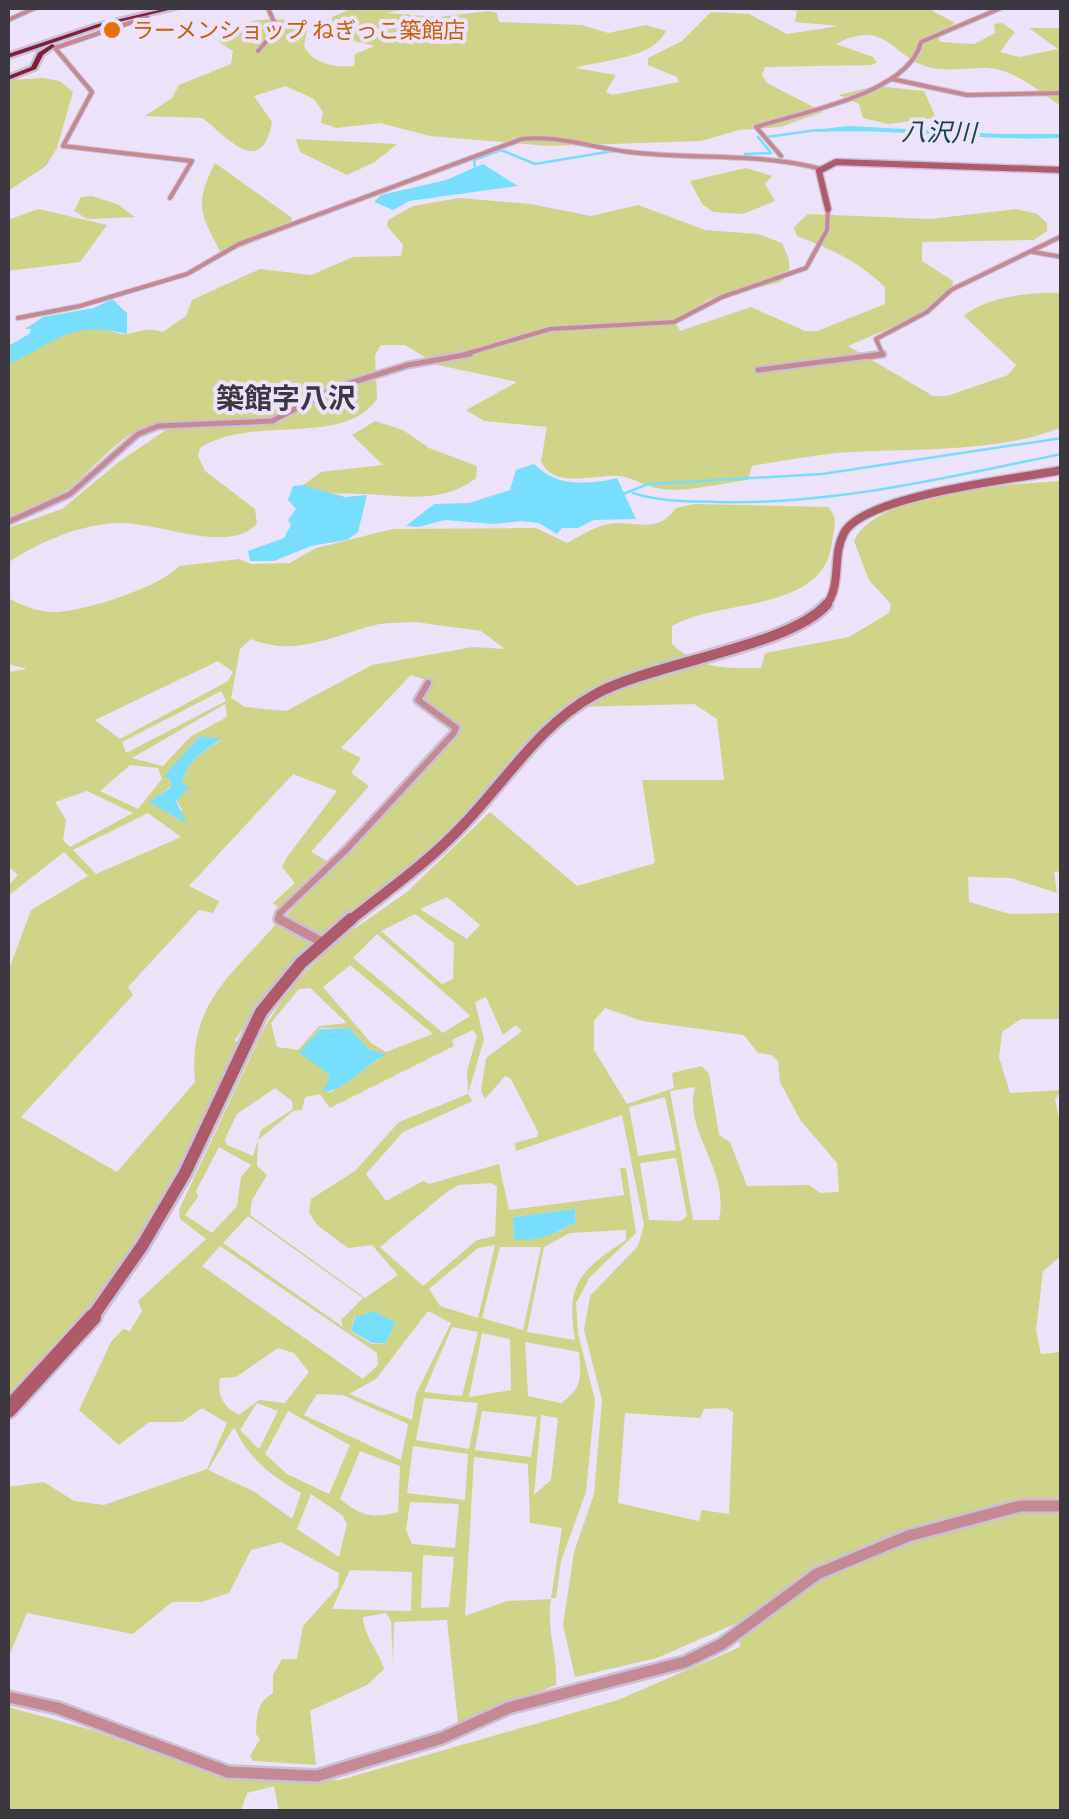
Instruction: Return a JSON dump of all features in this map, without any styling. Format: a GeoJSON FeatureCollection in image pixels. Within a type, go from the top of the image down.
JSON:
{"type":"FeatureCollection","features":[{"type":"Feature","properties":{"kind":"highway"},"geometry":{"type":"LineString","coordinates":[[8,57],[99,27],[174,8]]}},
{"type":"Feature","properties":{"kind":"highway"},"geometry":{"type":"LineString","coordinates":[[8,77],[34,68],[40,54],[51,46],[99,27]]}},
{"type":"Feature","properties":{"kind":"highway"},"geometry":{"type":"LineString","coordinates":[[8,57],[30,66],[8,77]]}},
{"type":"Feature","properties":{"kind":"street"},"geometry":{"type":"LineString","coordinates":[[8,20],[35,8]]}},
{"type":"Feature","properties":{"kind":"street"},"geometry":{"type":"LineString","coordinates":[[258,50],[277,29],[268,8]]}},
{"type":"Feature","properties":{"kind":"street"},"geometry":{"type":"LineString","coordinates":[[780,156],[756,128],[892,80],[917,59],[921,42],[942,37],[1000,8]]}},
{"type":"Feature","properties":{"kind":"street"},"geometry":{"type":"LineString","coordinates":[[147,17],[121,22],[55,48],[70,59],[92,92],[63,146],[192,161],[170,198]]}},
{"type":"Feature","properties":{"kind":"street"},"geometry":{"type":"LineString","coordinates":[[892,80],[967,96],[1062,92]]}},
{"type":"Feature","properties":{"kind":"street"},"geometry":{"type":"LineString","coordinates":[[18,318],[80,306],[187,274],[239,244],[522,139],[548,137],[640,153],[780,156],[820,169],[851,162],[1062,170]]}},
{"type":"Feature","properties":{"kind":"street"},"geometry":{"type":"LineString","coordinates":[[8,522],[70,494],[138,434],[158,426],[272,421],[337,386],[408,365],[487,350],[550,329],[674,322],[722,298],[806,268],[827,230],[828,209],[820,169]]}},
{"type":"Feature","properties":{"kind":"street"},"geometry":{"type":"LineString","coordinates":[[758,370],[883,355],[876,339],[907,326],[918,314],[943,302],[951,290],[1062,236]]}},
{"type":"Feature","properties":{"kind":"street"},"geometry":{"type":"LineString","coordinates":[[1034,252],[1062,257]]}},
{"type":"Feature","properties":{"kind":"street"},"geometry":{"type":"LineString","coordinates":[[8,1410],[40,1380],[124,1273],[187,1170],[239,1050],[277,988],[322,942],[448,841],[524,751],[591,697],[662,664],[794,627],[826,608],[839,585],[840,540],[855,518],[887,505],[1062,470]]}},
{"type":"Feature","properties":{"kind":"street"},"geometry":{"type":"LineString","coordinates":[[322,942],[279,920],[280,914],[347,849],[453,734],[456,728],[448,719],[418,700],[428,683]]}},
{"type":"Feature","properties":{"kind":"street"},"geometry":{"type":"LineString","coordinates":[[8,1697],[58,1708],[228,1772],[317,1776],[442,1738],[508,1708],[685,1662],[722,1644],[817,1574],[908,1536],[1020,1506],[1062,1506]]}},
{"type":"Feature","properties":{"kind":"green space"},"geometry":{"type":"Polygon","coordinates":[[[353,8],[411,8],[386,13],[438,17],[489,11],[497,13],[499,22],[582,25],[608,33],[646,25],[666,31],[638,53],[575,68],[616,75],[606,92],[612,95],[679,82],[677,77],[648,65],[648,58],[682,41],[711,12],[749,14],[787,34],[839,26],[795,22],[797,11],[783,8],[927,8],[955,23],[937,36],[941,42],[974,44],[995,33],[994,24],[1002,23],[1015,32],[1000,52],[1019,57],[1058,49],[1029,28],[1061,28],[1061,106],[1008,73],[987,68],[925,66],[886,41],[866,35],[836,44],[873,57],[877,62],[872,65],[765,67],[762,75],[767,83],[823,112],[780,127],[739,130],[701,141],[548,146],[430,136],[380,123],[337,128],[321,123],[323,112],[314,99],[286,86],[254,96],[272,122],[267,140],[259,149],[250,151],[240,148],[202,118],[145,116],[172,98],[179,85],[231,64],[233,51],[219,42],[232,28],[253,21],[297,21],[307,29],[304,46],[313,57],[332,65],[354,66],[355,54],[375,46],[333,36],[332,17],[353,8]]]}},
{"type":"Feature","properties":{"kind":"green space"},"geometry":{"type":"Polygon","coordinates":[[[8,80],[60,81],[73,92],[57,148],[46,166],[8,191],[8,80]]]}},
{"type":"Feature","properties":{"kind":"green space"},"geometry":{"type":"Polygon","coordinates":[[[876,86],[924,91],[936,118],[888,124],[863,118],[859,104],[839,95],[876,86]]]}},
{"type":"Feature","properties":{"kind":"green space"},"geometry":{"type":"Polygon","coordinates":[[[296,139],[397,144],[375,162],[347,175],[300,152],[296,139]]]}},
{"type":"Feature","properties":{"kind":"green space"},"geometry":{"type":"Polygon","coordinates":[[[215,163],[292,218],[291,227],[222,255],[202,210],[204,190],[215,163]]]}},
{"type":"Feature","properties":{"kind":"green space"},"geometry":{"type":"Polygon","coordinates":[[[746,168],[772,176],[765,184],[775,201],[743,214],[713,212],[702,204],[690,181],[746,168]]]}},
{"type":"Feature","properties":{"kind":"green space"},"geometry":{"type":"Polygon","coordinates":[[[92,196],[117,204],[135,217],[87,219],[74,211],[81,197],[92,196]]]}},
{"type":"Feature","properties":{"kind":"green space"},"geometry":{"type":"Polygon","coordinates":[[[459,198],[531,204],[591,216],[638,205],[705,230],[758,234],[782,243],[789,268],[781,282],[709,299],[675,322],[680,331],[751,307],[805,331],[817,331],[885,304],[885,287],[865,270],[797,236],[794,227],[808,214],[930,219],[1017,209],[1037,214],[1047,223],[1047,231],[1034,240],[922,242],[922,261],[953,281],[952,291],[920,315],[848,346],[933,396],[947,396],[1008,375],[1016,365],[964,316],[984,304],[1010,297],[1061,293],[1062,427],[1037,436],[981,446],[837,453],[784,460],[752,466],[748,480],[690,489],[656,488],[619,476],[565,478],[547,470],[541,461],[547,427],[484,421],[466,410],[517,382],[438,365],[405,345],[381,345],[375,355],[377,399],[362,414],[320,427],[221,438],[200,448],[198,456],[205,471],[255,509],[257,524],[244,533],[211,537],[133,524],[102,524],[59,536],[8,563],[8,528],[62,509],[120,461],[175,424],[142,428],[59,496],[8,519],[8,364],[82,330],[163,332],[186,316],[192,300],[260,269],[311,275],[353,257],[401,256],[403,245],[387,226],[388,220],[413,206],[459,198]]]}},
{"type":"Feature","properties":{"kind":"green space"},"geometry":{"type":"Polygon","coordinates":[[[38,209],[107,225],[80,262],[8,271],[8,220],[38,209]]]}},
{"type":"Feature","properties":{"kind":"green space"},"geometry":{"type":"Polygon","coordinates":[[[375,421],[403,430],[429,448],[477,466],[476,478],[449,492],[421,496],[332,493],[302,486],[321,472],[383,465],[352,435],[375,421]]]}},
{"type":"Feature","properties":{"kind":"green space"},"geometry":{"type":"Polygon","coordinates":[[[1061,481],[1062,871],[1054,872],[1057,893],[1011,878],[968,877],[969,902],[1010,914],[1061,913],[1061,1019],[1021,1019],[1002,1032],[999,1057],[1010,1093],[1061,1090],[1055,1100],[1062,1131],[1061,1256],[1043,1271],[1036,1330],[1041,1354],[1061,1352],[1061,1811],[279,1812],[274,1786],[247,1793],[241,1811],[8,1811],[8,1707],[92,1730],[225,1778],[340,1780],[618,1700],[740,1647],[737,1623],[657,1658],[575,1677],[563,1625],[574,1552],[594,1494],[602,1400],[584,1330],[590,1296],[638,1246],[644,1225],[622,1115],[516,1151],[515,1143],[537,1137],[538,1132],[511,1079],[505,1076],[485,1099],[481,1091],[486,1058],[522,1031],[516,1025],[503,1035],[486,997],[475,1002],[484,1039],[468,1094],[473,1101],[403,1132],[366,1174],[386,1201],[423,1181],[429,1184],[499,1164],[509,1210],[624,1195],[620,1168],[626,1168],[636,1233],[590,1277],[576,1303],[578,1334],[595,1400],[586,1492],[561,1561],[556,1598],[551,1598],[562,1528],[530,1523],[528,1464],[474,1457],[465,1616],[507,1601],[551,1599],[556,1685],[458,1723],[447,1620],[394,1622],[393,1663],[391,1621],[386,1613],[363,1617],[384,1669],[367,1685],[310,1711],[316,1765],[253,1761],[250,1756],[260,1739],[256,1734],[258,1710],[273,1693],[273,1675],[282,1659],[297,1659],[303,1626],[338,1587],[339,1573],[281,1542],[251,1550],[229,1593],[201,1602],[172,1602],[133,1634],[27,1613],[8,1658],[8,1487],[44,1482],[74,1501],[104,1505],[207,1469],[227,1423],[202,1408],[182,1422],[149,1422],[119,1445],[79,1410],[111,1342],[123,1329],[130,1331],[142,1311],[138,1301],[206,1239],[180,1219],[179,1210],[264,1028],[291,987],[337,941],[407,892],[490,812],[577,886],[655,863],[642,780],[724,780],[717,719],[694,704],[572,707],[520,748],[443,841],[320,936],[285,917],[462,727],[424,701],[423,694],[432,682],[411,675],[341,748],[361,758],[351,773],[369,786],[311,852],[329,862],[279,908],[273,903],[295,883],[282,867],[337,791],[293,774],[189,886],[219,901],[213,913],[199,910],[128,987],[133,995],[21,1117],[117,1172],[195,1082],[198,1032],[205,1012],[229,976],[277,923],[314,943],[276,981],[235,1040],[238,1044],[192,1141],[140,1235],[79,1323],[8,1403],[8,972],[31,910],[88,876],[64,852],[8,896],[8,886],[18,875],[8,866],[8,672],[27,669],[8,664],[8,598],[41,611],[66,611],[139,590],[179,566],[239,559],[251,564],[290,563],[316,548],[393,529],[536,528],[567,543],[604,525],[660,522],[676,508],[695,504],[828,507],[835,519],[832,542],[825,565],[810,582],[790,593],[692,617],[672,626],[672,644],[693,659],[724,667],[761,668],[765,653],[849,637],[889,613],[891,604],[869,580],[854,541],[867,524],[888,511],[947,494],[1061,481]],[[415,622],[385,623],[295,646],[251,639],[240,649],[231,698],[245,707],[286,711],[372,665],[473,647],[505,649],[481,631],[415,622]],[[218,661],[95,720],[120,739],[228,681],[233,672],[218,661]],[[221,691],[122,742],[126,753],[226,701],[221,691]],[[225,704],[132,758],[163,766],[190,737],[227,717],[225,704]],[[200,736],[165,776],[171,779],[170,787],[150,802],[183,811],[176,800],[188,788],[182,783],[188,768],[221,740],[200,736]],[[130,765],[100,791],[138,809],[162,779],[158,768],[130,765]],[[87,791],[55,802],[66,820],[63,840],[70,847],[133,813],[87,791]],[[148,813],[73,850],[96,874],[181,837],[148,813]],[[447,897],[420,909],[467,939],[480,925],[447,897]],[[415,914],[381,931],[442,984],[453,979],[454,943],[415,914]],[[377,934],[353,958],[443,1033],[470,1016],[377,934]],[[350,965],[323,987],[371,1043],[386,1052],[433,1034],[350,965]],[[310,988],[299,989],[271,1023],[277,1047],[298,1050],[319,1026],[347,1023],[310,988]],[[605,1008],[594,1021],[594,1050],[627,1104],[674,1088],[672,1073],[702,1066],[709,1074],[719,1135],[730,1142],[747,1186],[809,1185],[820,1193],[839,1192],[837,1163],[801,1121],[780,1082],[778,1061],[772,1055],[758,1053],[744,1035],[642,1021],[605,1008]],[[320,1028],[300,1053],[330,1075],[323,1092],[331,1092],[385,1055],[369,1049],[349,1028],[320,1028]],[[473,1030],[452,1040],[454,1046],[330,1108],[320,1094],[305,1097],[302,1110],[293,1111],[258,1140],[257,1166],[267,1175],[252,1200],[250,1215],[365,1298],[398,1275],[372,1245],[348,1248],[317,1225],[309,1212],[311,1199],[355,1171],[399,1122],[468,1094],[467,1071],[477,1036],[473,1030]],[[695,1087],[670,1091],[693,1220],[719,1220],[718,1184],[695,1120],[695,1087]],[[275,1088],[237,1114],[225,1139],[227,1145],[253,1156],[261,1130],[293,1109],[292,1101],[275,1088]],[[665,1097],[629,1107],[638,1156],[676,1150],[665,1097]],[[219,1147],[196,1191],[198,1197],[185,1215],[212,1233],[237,1206],[241,1177],[251,1165],[219,1147]],[[676,1158],[640,1163],[649,1220],[681,1221],[687,1216],[676,1158]],[[490,1183],[459,1185],[448,1191],[380,1247],[423,1286],[477,1240],[495,1236],[497,1186],[490,1183]],[[575,1209],[513,1217],[514,1239],[560,1231],[576,1222],[575,1209]],[[248,1216],[223,1243],[343,1327],[341,1320],[363,1298],[248,1216]],[[626,1230],[570,1233],[544,1247],[527,1332],[575,1340],[572,1305],[580,1280],[598,1260],[626,1240],[626,1230]],[[495,1245],[478,1248],[429,1289],[440,1306],[478,1318],[495,1245]],[[220,1246],[202,1266],[363,1379],[378,1365],[377,1353],[220,1246]],[[500,1247],[482,1318],[523,1330],[541,1247],[500,1247]],[[374,1311],[354,1317],[351,1332],[372,1344],[386,1343],[395,1322],[374,1311]],[[428,1311],[376,1379],[349,1394],[412,1420],[416,1394],[451,1323],[428,1311]],[[452,1327],[424,1392],[462,1396],[478,1332],[452,1327]],[[482,1333],[469,1397],[511,1390],[510,1339],[482,1333]],[[525,1342],[528,1396],[561,1403],[577,1387],[579,1352],[525,1342]],[[278,1348],[236,1377],[220,1378],[219,1390],[225,1404],[239,1415],[259,1400],[285,1403],[309,1372],[294,1353],[278,1348]],[[317,1394],[304,1415],[401,1460],[408,1424],[343,1395],[317,1394]],[[424,1398],[416,1440],[469,1449],[478,1403],[424,1398]],[[257,1403],[240,1430],[259,1449],[278,1411],[257,1403]],[[726,1408],[704,1409],[700,1418],[625,1413],[618,1503],[699,1521],[702,1510],[729,1514],[733,1412],[726,1408]],[[288,1411],[265,1454],[287,1474],[329,1494],[350,1445],[288,1411]],[[482,1411],[475,1450],[531,1457],[537,1417],[482,1411]],[[541,1415],[534,1495],[551,1480],[558,1418],[541,1415]],[[234,1427],[208,1470],[255,1492],[292,1519],[301,1493],[262,1466],[234,1427]],[[413,1446],[407,1493],[465,1500],[468,1454],[413,1446]],[[360,1451],[340,1499],[360,1512],[398,1512],[400,1466],[360,1451]],[[311,1494],[297,1529],[339,1557],[347,1524],[342,1515],[311,1494]],[[410,1502],[406,1530],[412,1544],[455,1548],[459,1504],[410,1502]],[[423,1555],[421,1608],[449,1607],[454,1557],[423,1555]],[[350,1570],[332,1609],[411,1611],[412,1572],[350,1570]]]}},
{"type":"Feature","properties":{"kind":"water"},"geometry":{"type":"Polygon","coordinates":[[[483,164],[518,186],[409,201],[393,210],[374,202],[381,195],[446,180],[483,164]]]}},
{"type":"Feature","properties":{"kind":"water"},"geometry":{"type":"Polygon","coordinates":[[[112,299],[127,313],[127,334],[107,330],[76,332],[8,364],[10,345],[29,334],[31,329],[25,329],[43,317],[94,308],[112,299]]]}},
{"type":"Feature","properties":{"kind":"water"},"geometry":{"type":"Polygon","coordinates":[[[534,464],[552,477],[573,482],[617,478],[636,519],[594,520],[578,528],[562,528],[557,534],[539,523],[522,521],[493,524],[445,520],[406,526],[434,504],[469,503],[510,490],[516,470],[534,464]]]}},
{"type":"Feature","properties":{"kind":"water"},"geometry":{"type":"Polygon","coordinates":[[[293,486],[345,497],[367,495],[358,532],[347,540],[311,546],[274,561],[250,561],[248,551],[284,538],[291,525],[288,520],[296,509],[288,500],[293,486]]]}},
{"type":"Feature","properties":{"kind":"water"},"geometry":{"type":"Polygon","coordinates":[[[200,736],[221,739],[197,757],[185,775],[182,783],[189,788],[176,801],[187,824],[149,802],[170,788],[171,779],[164,776],[200,736]]]}},
{"type":"Feature","properties":{"kind":"water"},"geometry":{"type":"Polygon","coordinates":[[[349,1028],[369,1049],[386,1055],[347,1083],[322,1092],[330,1075],[299,1053],[320,1029],[349,1028]]]}},
{"type":"Feature","properties":{"kind":"water"},"geometry":{"type":"Polygon","coordinates":[[[575,1209],[576,1222],[562,1229],[539,1238],[514,1239],[513,1217],[575,1209]]]}},
{"type":"Feature","properties":{"kind":"water"},"geometry":{"type":"Polygon","coordinates":[[[374,1311],[395,1322],[386,1343],[372,1343],[351,1331],[355,1317],[374,1311]]]}},
{"type":"Feature","properties":{"kind":"waterway"},"geometry":{"type":"LineString","coordinates":[[767,137],[817,130]]}},
{"type":"Feature","properties":{"kind":"waterway","name":"八沢川"},"geometry":{"type":"LineString","coordinates":[[817,130],[1062,136]]}},
{"type":"Feature","properties":{"kind":"waterway"},"geometry":{"type":"LineString","coordinates":[[745,154],[771,153],[758,137]]}},
{"type":"Feature","properties":{"kind":"waterway"},"geometry":{"type":"LineString","coordinates":[[475,167],[474,160],[501,150],[535,164],[613,151]]}},
{"type":"Feature","properties":{"kind":"waterway"},"geometry":{"type":"LineString","coordinates":[[623,494],[648,484],[822,474],[1062,438]]}},
{"type":"Feature","properties":{"kind":"waterway"},"geometry":{"type":"LineString","coordinates":[[633,493],[685,501],[805,499],[891,488],[1062,454]]}},
{"type":"Feature","properties":{"kind":"place","name":"ラーメンショップ ねぎっこ築館店"},"geometry":{"type":"Point","coordinates":[112,30]}},
{"type":"Feature","properties":{"kind":"district","name":"築館字八沢"},"geometry":{"type":"Point","coordinates":[286,398]}}]}
